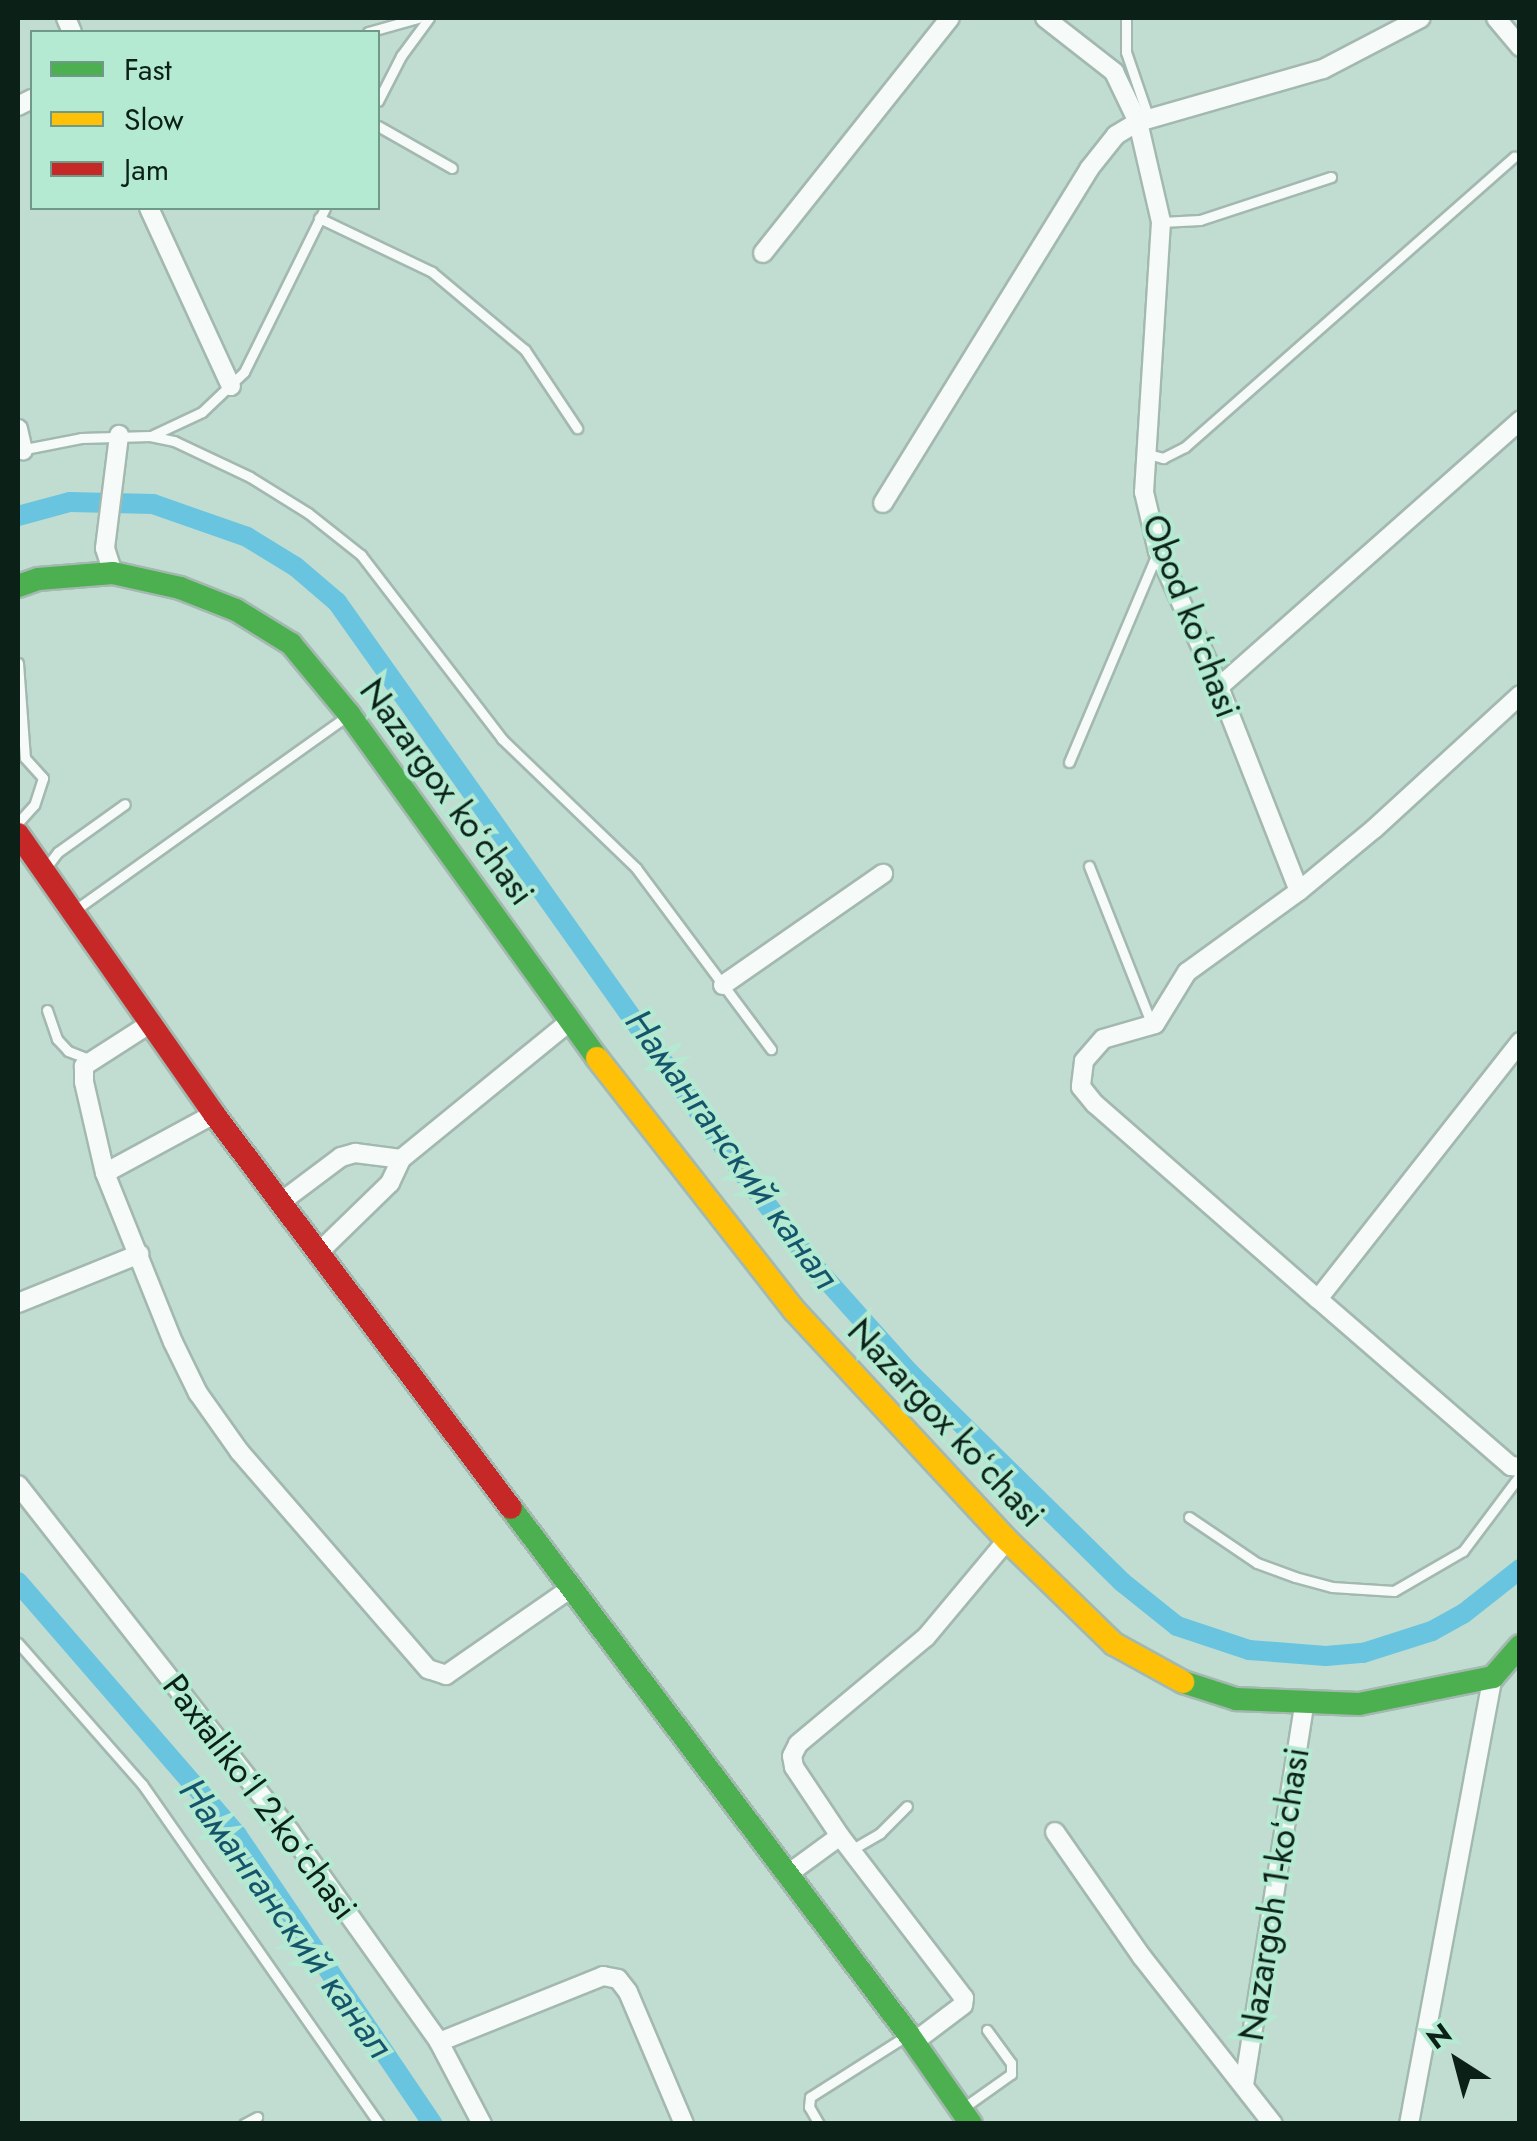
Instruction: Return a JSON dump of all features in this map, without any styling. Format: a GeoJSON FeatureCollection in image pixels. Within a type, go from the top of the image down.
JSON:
{"type":"FeatureCollection","features":[{"type":"Feature","properties":{"kind":"street"},"geometry":{"type":"LineString","coordinates":[[763,253],[950,18]]}},
{"type":"Feature","properties":{"kind":"street","name":"Obod koʻchasi"},"geometry":{"type":"LineString","coordinates":[[1045,18],[1114,72],[1143,121],[1160,222],[1144,492],[1158,552],[1219,688],[1299,891]]}},
{"type":"Feature","properties":{"kind":"street"},"geometry":{"type":"LineString","coordinates":[[883,503],[1089,169],[1116,135],[1143,121],[1323,69],[1421,18]]}},
{"type":"Feature","properties":{"kind":"street"},"geometry":{"type":"LineString","coordinates":[[1496,18],[1520,47]]}},
{"type":"Feature","properties":{"kind":"street"},"geometry":{"type":"LineString","coordinates":[[150,210],[231,386]]}},
{"type":"Feature","properties":{"kind":"street"},"geometry":{"type":"LineString","coordinates":[[1219,688],[1520,421]]}},
{"type":"Feature","properties":{"kind":"street"},"geometry":{"type":"LineString","coordinates":[[18,429],[20,450]]}},
{"type":"Feature","properties":{"kind":"street"},"geometry":{"type":"LineString","coordinates":[[112,573],[105,548],[116,443]]}},
{"type":"Feature","properties":{"kind":"street","name":"Nazargox koʻchasi"},"geometry":{"type":"LineString","coordinates":[[18,586],[38,579],[112,573],[180,588],[236,610],[291,644],[350,714],[569,1022],[794,1310],[1007,1540],[1114,1644],[1175,1679],[1236,1698],[1359,1704],[1494,1677]]}},
{"type":"Feature","properties":{"kind":"street"},"geometry":{"type":"LineString","coordinates":[[1520,696],[1374,829],[1299,891],[1186,972],[1161,1018],[1152,1026],[1104,1039],[1084,1061],[1081,1087],[1095,1104],[1318,1299],[1511,1466],[1520,1467]]}},
{"type":"Feature","properties":{"kind":"street"},"geometry":{"type":"LineString","coordinates":[[18,834],[214,1114],[912,2038],[966,2116]]}},
{"type":"Feature","properties":{"kind":"street"},"geometry":{"type":"LineString","coordinates":[[724,985],[883,874]]}},
{"type":"Feature","properties":{"kind":"street"},"geometry":{"type":"LineString","coordinates":[[151,1022],[84,1066],[84,1082],[105,1173],[138,1254],[198,1394],[239,1451],[428,1669],[446,1675],[571,1588]]}},
{"type":"Feature","properties":{"kind":"street"},"geometry":{"type":"LineString","coordinates":[[318,1254],[390,1183],[401,1160],[569,1022]]}},
{"type":"Feature","properties":{"kind":"street"},"geometry":{"type":"LineString","coordinates":[[1318,1299],[1520,1042]]}},
{"type":"Feature","properties":{"kind":"street"},"geometry":{"type":"LineString","coordinates":[[105,1173],[214,1114]]}},
{"type":"Feature","properties":{"kind":"street"},"geometry":{"type":"LineString","coordinates":[[280,1202],[341,1157],[355,1153],[401,1160]]}},
{"type":"Feature","properties":{"kind":"street"},"geometry":{"type":"LineString","coordinates":[[18,1303],[138,1254]]}},
{"type":"Feature","properties":{"kind":"street","name":"Paxtalikoʻl 2-koʻchasi"},"geometry":{"type":"LineString","coordinates":[[18,1484],[290,1832],[439,2042],[482,2124]]}},
{"type":"Feature","properties":{"kind":"street"},"geometry":{"type":"LineString","coordinates":[[912,2038],[963,2005],[964,1998],[846,1843],[794,1767],[792,1756],[798,1744],[926,1638],[1007,1540]]}},
{"type":"Feature","properties":{"kind":"street"},"geometry":{"type":"LineString","coordinates":[[1410,2124],[1494,1677],[1520,1646]]}},
{"type":"Feature","properties":{"kind":"street","name":"Nazargoh 1-koʻchasi"},"geometry":{"type":"LineString","coordinates":[[1244,2085],[1304,1702]]}},
{"type":"Feature","properties":{"kind":"street","name":"Nazargoh 1-koʻchasi"},"geometry":{"type":"LineString","coordinates":[[1055,1832],[1162,1985],[1273,2124]]}},
{"type":"Feature","properties":{"kind":"street"},"geometry":{"type":"LineString","coordinates":[[788,1874],[846,1843]]}},
{"type":"Feature","properties":{"kind":"street"},"geometry":{"type":"LineString","coordinates":[[439,2042],[603,1976],[618,1979],[628,1992],[684,2124]]}},
{"type":"Feature","properties":{"kind":"lane"},"geometry":{"type":"LineString","coordinates":[[375,30],[418,18]]}},
{"type":"Feature","properties":{"kind":"lane"},"geometry":{"type":"LineString","coordinates":[[380,98],[429,18]]}},
{"type":"Feature","properties":{"kind":"lane"},"geometry":{"type":"LineString","coordinates":[[1126,18],[1126,52],[1143,121]]}},
{"type":"Feature","properties":{"kind":"lane"},"geometry":{"type":"LineString","coordinates":[[380,127],[452,168]]}},
{"type":"Feature","properties":{"kind":"lane"},"geometry":{"type":"LineString","coordinates":[[1148,454],[1163,458],[1185,447],[1514,157]]}},
{"type":"Feature","properties":{"kind":"lane"},"geometry":{"type":"LineString","coordinates":[[1160,222],[1200,220],[1331,177]]}},
{"type":"Feature","properties":{"kind":"lane"},"geometry":{"type":"LineString","coordinates":[[20,450],[116,443],[150,436],[202,412],[244,372],[324,210]]}},
{"type":"Feature","properties":{"kind":"lane"},"geometry":{"type":"LineString","coordinates":[[319,218],[432,272],[525,350],[577,428]]}},
{"type":"Feature","properties":{"kind":"lane"},"geometry":{"type":"LineString","coordinates":[[150,436],[174,441],[250,477],[308,512],[361,554],[502,739],[636,868],[770,1050]]}},
{"type":"Feature","properties":{"kind":"lane"},"geometry":{"type":"LineString","coordinates":[[1069,762],[1158,552]]}},
{"type":"Feature","properties":{"kind":"lane"},"geometry":{"type":"LineString","coordinates":[[18,663],[25,758],[43,778],[34,805],[18,823]]}},
{"type":"Feature","properties":{"kind":"lane"},"geometry":{"type":"LineString","coordinates":[[72,912],[350,714]]}},
{"type":"Feature","properties":{"kind":"lane"},"geometry":{"type":"LineString","coordinates":[[44,871],[58,852],[125,804]]}},
{"type":"Feature","properties":{"kind":"lane"},"geometry":{"type":"LineString","coordinates":[[1089,866],[1152,1026]]}},
{"type":"Feature","properties":{"kind":"lane"},"geometry":{"type":"LineString","coordinates":[[47,1010],[57,1039],[68,1052],[92,1060]]}},
{"type":"Feature","properties":{"kind":"lane"},"geometry":{"type":"LineString","coordinates":[[1189,1516],[1257,1563],[1332,1587],[1394,1590],[1463,1551],[1520,1475]]}},
{"type":"Feature","properties":{"kind":"lane"},"geometry":{"type":"LineString","coordinates":[[18,1643],[142,1784],[379,2124]]}},
{"type":"Feature","properties":{"kind":"lane"},"geometry":{"type":"LineString","coordinates":[[846,1843],[880,1833],[907,1806]]}},
{"type":"Feature","properties":{"kind":"lane"},"geometry":{"type":"LineString","coordinates":[[966,2116],[1011,2074],[1012,2063],[987,2030]]}},
{"type":"Feature","properties":{"kind":"lane"},"geometry":{"type":"LineString","coordinates":[[819,2124],[808,2107],[810,2097],[912,2038]]}},
{"type":"Feature","properties":{"kind":"lane"},"geometry":{"type":"LineString","coordinates":[[244,2124],[257,2117]]}},
{"type":"Feature","properties":{"kind":"waterway","name":"Наманганский канал"},"geometry":{"type":"LineString","coordinates":[[18,516],[70,502],[153,504],[247,537],[296,567],[337,602],[738,1167],[815,1267],[909,1372],[1122,1582],[1177,1626],[1249,1650],[1326,1656],[1363,1653],[1432,1631],[1463,1614],[1520,1569]]}},
{"type":"Feature","properties":{"kind":"waterway","name":"Наманганский канал"},"geometry":{"type":"LineString","coordinates":[[18,1582],[237,1835],[433,2124]]}},
{"type":"Feature","properties":{"kind":"traffic: fast"},"geometry":{"type":"LineString","coordinates":[[18,586],[38,579],[113,573],[180,588],[236,610],[291,644],[349,714],[597,1058]]}},
{"type":"Feature","properties":{"kind":"traffic: fast"},"geometry":{"type":"LineString","coordinates":[[511,1508],[909,2035],[971,2124]]}},
{"type":"Feature","properties":{"kind":"traffic: fast"},"geometry":{"type":"LineString","coordinates":[[1183,1682],[1236,1699],[1359,1704],[1493,1677],[1520,1646]]}},
{"type":"Feature","properties":{"kind":"traffic: slow"},"geometry":{"type":"LineString","coordinates":[[597,1058],[794,1310],[1007,1540],[1114,1644],[1183,1682]]}},
{"type":"Feature","properties":{"kind":"traffic: jam"},"geometry":{"type":"LineString","coordinates":[[18,834],[214,1114],[511,1508]]}}]}
